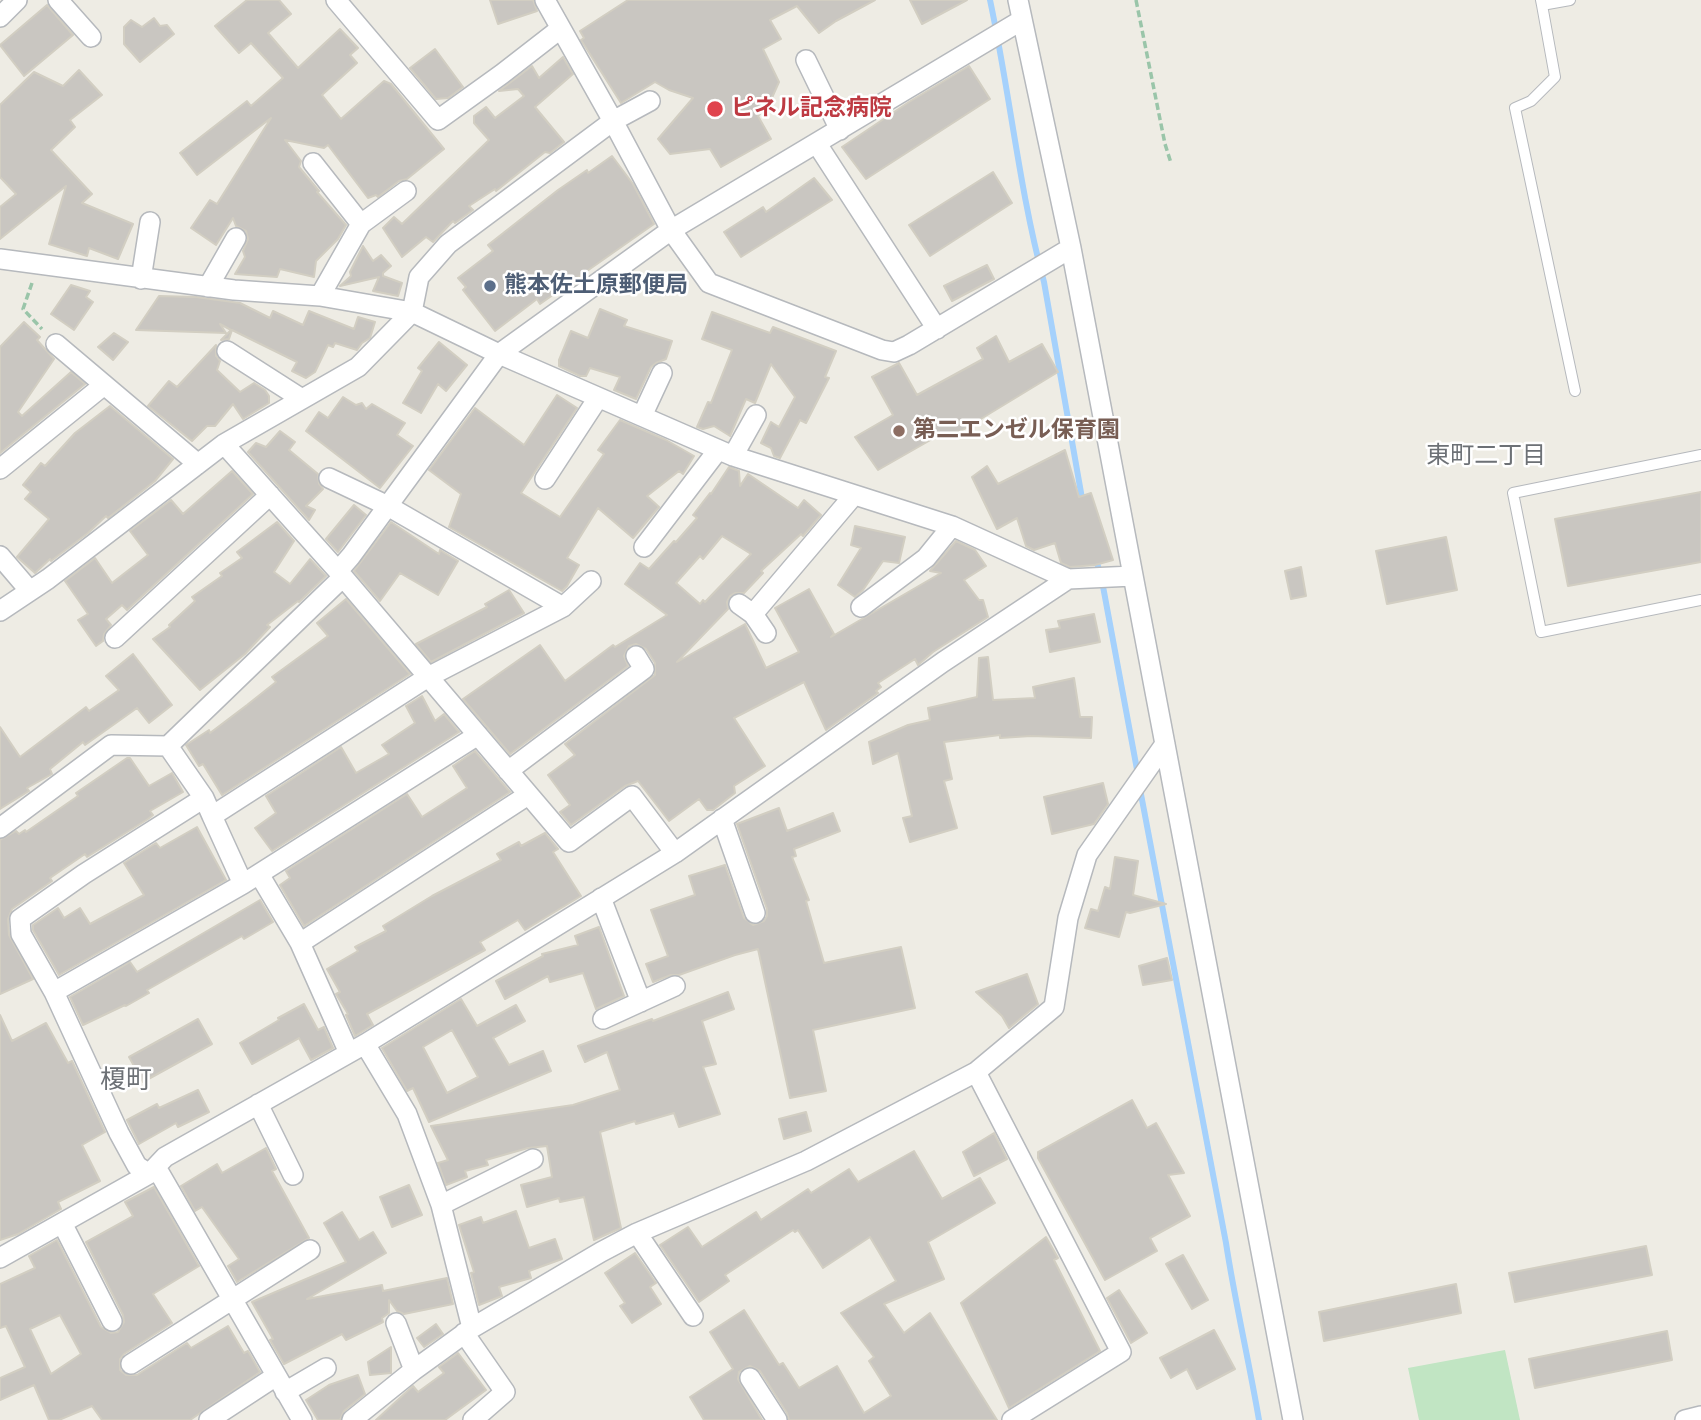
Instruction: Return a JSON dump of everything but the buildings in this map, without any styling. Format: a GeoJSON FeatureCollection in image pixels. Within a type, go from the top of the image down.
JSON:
{"type":"FeatureCollection","features":[{"type":"Feature","properties":{"kind":"street"},"geometry":{"type":"LineString","coordinates":[[0,17],[17,0]]}},
{"type":"Feature","properties":{"kind":"street"},"geometry":{"type":"LineString","coordinates":[[58,0],[91,37]]}},
{"type":"Feature","properties":{"kind":"street"},"geometry":{"type":"LineString","coordinates":[[336,0],[438,120],[560,29]]}},
{"type":"Feature","properties":{"kind":"street"},"geometry":{"type":"LineString","coordinates":[[545,0],[671,230],[709,283],[882,350],[894,352],[1072,248]]}},
{"type":"Feature","properties":{"kind":"street"},"geometry":{"type":"LineString","coordinates":[[1018,0],[1072,248],[1293,1420]]}},
{"type":"Feature","properties":{"kind":"street"},"geometry":{"type":"LineString","coordinates":[[0,828],[111,745],[168,746],[340,574],[387,505],[499,354],[671,230],[1022,20]]}},
{"type":"Feature","properties":{"kind":"street"},"geometry":{"type":"LineString","coordinates":[[806,60],[840,130]]}},
{"type":"Feature","properties":{"kind":"street"},"geometry":{"type":"LineString","coordinates":[[0,611],[224,444],[358,367],[412,312],[419,277],[448,244],[613,121],[650,101]]}},
{"type":"Feature","properties":{"kind":"street"},"geometry":{"type":"LineString","coordinates":[[817,144],[937,328]]}},
{"type":"Feature","properties":{"kind":"street"},"geometry":{"type":"LineString","coordinates":[[313,163],[361,224]]}},
{"type":"Feature","properties":{"kind":"street"},"geometry":{"type":"LineString","coordinates":[[320,296],[361,224],[406,191]]}},
{"type":"Feature","properties":{"kind":"street"},"geometry":{"type":"LineString","coordinates":[[141,279],[150,222]]}},
{"type":"Feature","properties":{"kind":"street"},"geometry":{"type":"LineString","coordinates":[[208,287],[236,239]]}},
{"type":"Feature","properties":{"kind":"street"},"geometry":{"type":"LineString","coordinates":[[0,259],[208,287],[320,296],[412,312],[499,354],[725,453],[952,526],[1068,579],[1133,576]]}},
{"type":"Feature","properties":{"kind":"street"},"geometry":{"type":"LineString","coordinates":[[56,344],[198,464]]}},
{"type":"Feature","properties":{"kind":"street"},"geometry":{"type":"LineString","coordinates":[[227,351],[302,399]]}},
{"type":"Feature","properties":{"kind":"street"},"geometry":{"type":"LineString","coordinates":[[642,416],[662,373]]}},
{"type":"Feature","properties":{"kind":"street"},"geometry":{"type":"LineString","coordinates":[[0,469],[104,385]]}},
{"type":"Feature","properties":{"kind":"street"},"geometry":{"type":"LineString","coordinates":[[545,479],[598,398]]}},
{"type":"Feature","properties":{"kind":"street"},"geometry":{"type":"LineString","coordinates":[[645,547],[756,415]]}},
{"type":"Feature","properties":{"kind":"street"},"geometry":{"type":"LineString","coordinates":[[224,444],[340,574],[569,842],[632,796],[675,852]]}},
{"type":"Feature","properties":{"kind":"street"},"geometry":{"type":"LineString","coordinates":[[329,478],[387,505],[563,607]]}},
{"type":"Feature","properties":{"kind":"street"},"geometry":{"type":"LineString","coordinates":[[115,638],[270,495]]}},
{"type":"Feature","properties":{"kind":"street"},"geometry":{"type":"LineString","coordinates":[[766,633],[746,609],[853,495]]}},
{"type":"Feature","properties":{"kind":"street"},"geometry":{"type":"LineString","coordinates":[[861,607],[926,558],[952,526]]}},
{"type":"Feature","properties":{"kind":"street"},"geometry":{"type":"LineString","coordinates":[[0,556],[30,591]]}},
{"type":"Feature","properties":{"kind":"street"},"geometry":{"type":"LineString","coordinates":[[0,1258],[152,1170],[165,1157],[357,1048],[675,852],[943,662],[1068,579]]}},
{"type":"Feature","properties":{"kind":"street"},"geometry":{"type":"LineString","coordinates":[[302,1420],[152,1170],[137,1166],[118,1133],[54,992],[20,934],[20,919],[84,874],[208,807],[428,677],[563,607],[591,582]]}},
{"type":"Feature","properties":{"kind":"street"},"geometry":{"type":"LineString","coordinates":[[509,772],[645,669],[636,656]]}},
{"type":"Feature","properties":{"kind":"street"},"geometry":{"type":"LineString","coordinates":[[54,992],[251,879],[478,735]]}},
{"type":"Feature","properties":{"kind":"street"},"geometry":{"type":"LineString","coordinates":[[352,1420],[468,1330],[637,1233],[806,1161],[976,1072],[1054,1007],[1068,919],[1087,855],[1165,744]]}},
{"type":"Feature","properties":{"kind":"street"},"geometry":{"type":"LineString","coordinates":[[168,746],[251,879],[300,943],[357,1048],[407,1114],[441,1205],[468,1330],[505,1392],[473,1420]]}},
{"type":"Feature","properties":{"kind":"street"},"geometry":{"type":"LineString","coordinates":[[300,943],[528,795]]}},
{"type":"Feature","properties":{"kind":"street"},"geometry":{"type":"LineString","coordinates":[[722,819],[755,913]]}},
{"type":"Feature","properties":{"kind":"street"},"geometry":{"type":"LineString","coordinates":[[601,898],[641,1002]]}},
{"type":"Feature","properties":{"kind":"street"},"geometry":{"type":"LineString","coordinates":[[603,1019],[675,986]]}},
{"type":"Feature","properties":{"kind":"street"},"geometry":{"type":"LineString","coordinates":[[976,1072],[1121,1352],[1012,1420]]}},
{"type":"Feature","properties":{"kind":"street"},"geometry":{"type":"LineString","coordinates":[[258,1104],[293,1175]]}},
{"type":"Feature","properties":{"kind":"street"},"geometry":{"type":"LineString","coordinates":[[441,1205],[533,1159]]}},
{"type":"Feature","properties":{"kind":"street"},"geometry":{"type":"LineString","coordinates":[[62,1223],[112,1321]]}},
{"type":"Feature","properties":{"kind":"street"},"geometry":{"type":"LineString","coordinates":[[637,1233],[693,1316]]}},
{"type":"Feature","properties":{"kind":"street"},"geometry":{"type":"LineString","coordinates":[[131,1364],[310,1250]]}},
{"type":"Feature","properties":{"kind":"street"},"geometry":{"type":"LineString","coordinates":[[396,1323],[414,1370]]}},
{"type":"Feature","properties":{"kind":"street"},"geometry":{"type":"LineString","coordinates":[[209,1420],[281,1384],[326,1368]]}},
{"type":"Feature","properties":{"kind":"street"},"geometry":{"type":"LineString","coordinates":[[750,1378],[777,1420]]}},
{"type":"Feature","properties":{"kind":"street"},"geometry":{"type":"LineString","coordinates":[[1685,1420],[1701,1416]]}},
{"type":"Feature","properties":{"kind":"lane"},"geometry":{"type":"LineString","coordinates":[[1570,0],[1542,3],[1555,77],[1531,101],[1515,108],[1575,391]]}},
{"type":"Feature","properties":{"kind":"lane"},"geometry":{"type":"LineString","coordinates":[[1701,456],[1513,493],[1541,632],[1701,600]]}},
{"type":"Feature","properties":{"kind":"path"},"geometry":{"type":"LineString","coordinates":[[1136,0],[1171,163]]}},
{"type":"Feature","properties":{"kind":"path"},"geometry":{"type":"LineString","coordinates":[[38,265],[23,309],[56,344]]}},
{"type":"Feature","properties":{"kind":"green space"},"geometry":{"type":"Polygon","coordinates":[[[1505,1350],[1520,1420],[1419,1420],[1408,1368],[1505,1350]]]}},
{"type":"Feature","properties":{"kind":"waterway"},"geometry":{"type":"LineString","coordinates":[[990,0],[1083,504]]}},
{"type":"Feature","properties":{"kind":"waterway"},"geometry":{"type":"LineString","coordinates":[[1096,559],[1138,775]]}},
{"type":"Feature","properties":{"kind":"waterway"},"geometry":{"type":"LineString","coordinates":[[1140,789],[1259,1420]]}},
{"type":"Feature","properties":{"kind":"place","name":"ピネル記念病院"},"geometry":{"type":"Point","coordinates":[715,109]}},
{"type":"Feature","properties":{"kind":"place","name":"熊本佐土原郵便局"},"geometry":{"type":"Point","coordinates":[490,286]}},
{"type":"Feature","properties":{"kind":"place","name":"第二エンゼル保育園"},"geometry":{"type":"Point","coordinates":[899,431]}},
{"type":"Feature","properties":{"kind":"district","name":"東町二丁目"},"geometry":{"type":"Point","coordinates":[1486,457]}},
{"type":"Feature","properties":{"kind":"district","name":"榎町"},"geometry":{"type":"Point","coordinates":[126,1081]}}]}
